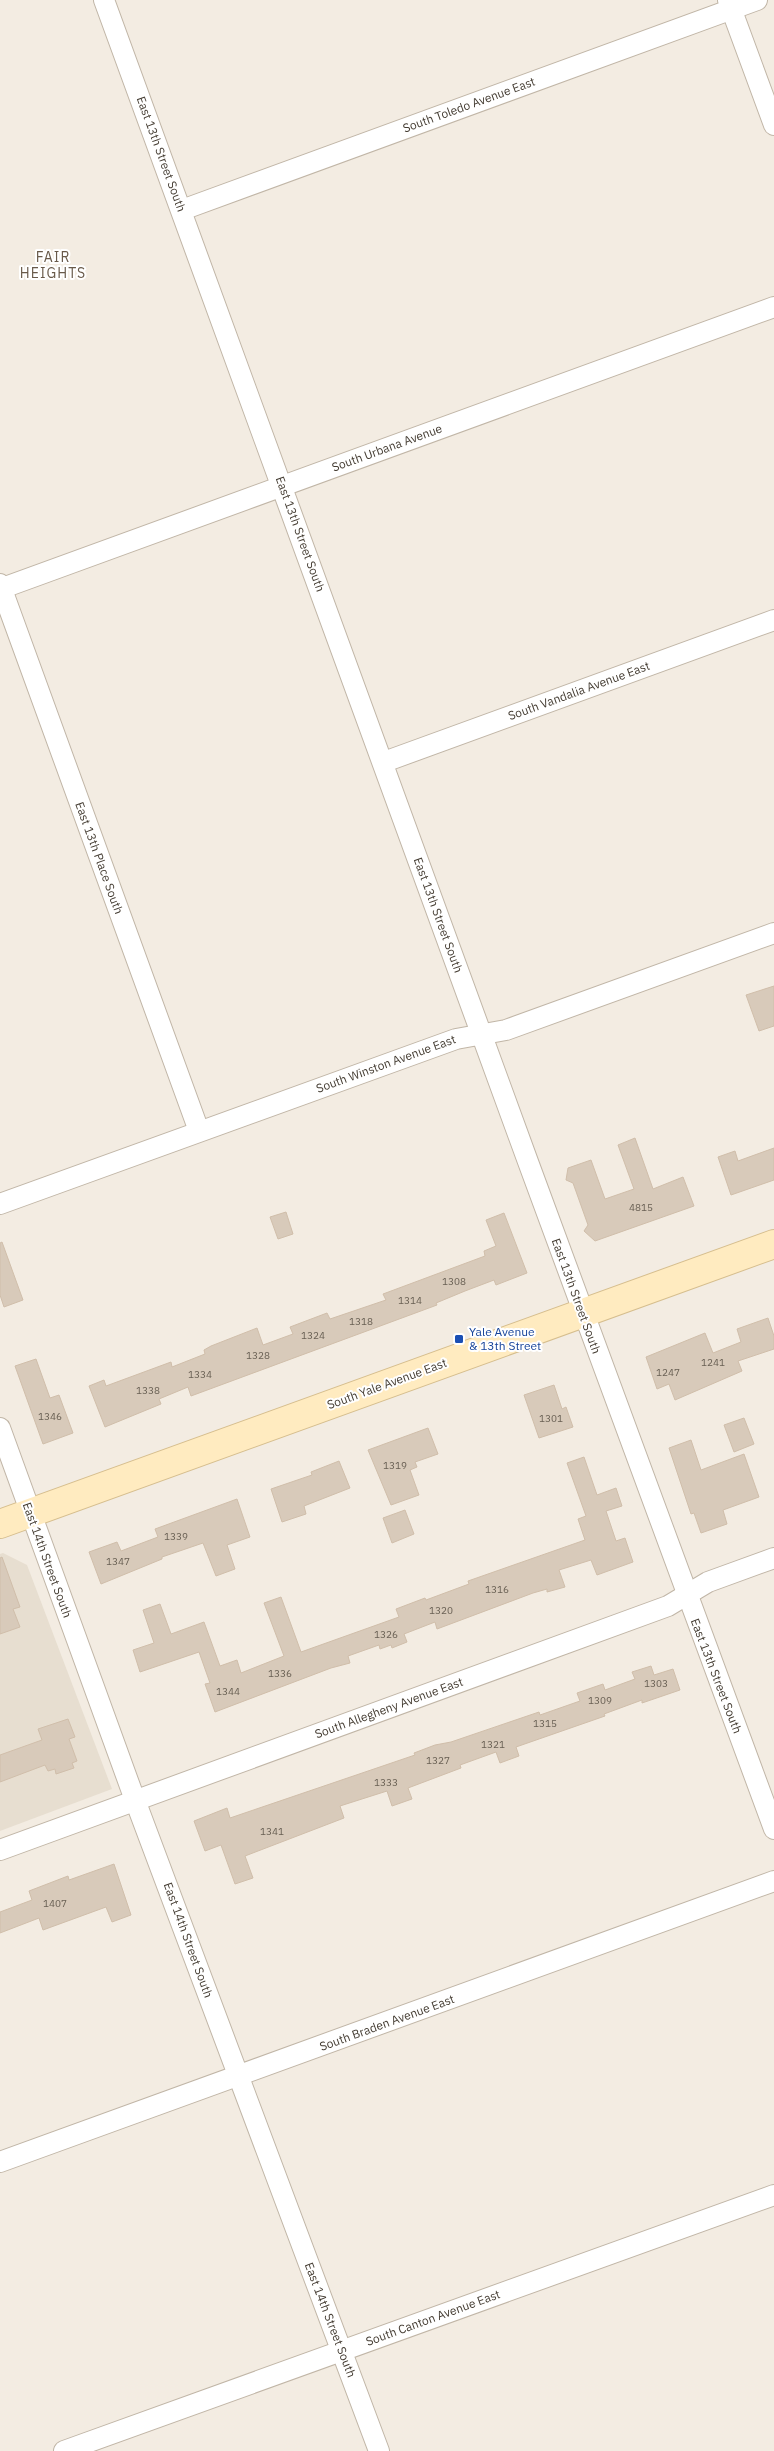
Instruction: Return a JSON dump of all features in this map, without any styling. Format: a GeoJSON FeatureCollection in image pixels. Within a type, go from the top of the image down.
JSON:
{"type":"FeatureCollection","features":[{"type":"Feature","properties":{"kind":"main road","name":"South Yale Avenue East"},"geometry":{"type":"LineString","coordinates":[[0,1524],[774,1244]]}},
{"type":"Feature","properties":{"kind":"street","name":"East 13th Street South"},"geometry":{"type":"LineString","coordinates":[[104,0],[384,762],[583,1314],[774,1829]]}},
{"type":"Feature","properties":{"kind":"street","name":"South Toledo Avenue East"},"geometry":{"type":"LineString","coordinates":[[182,210],[730,5],[757,0]]}},
{"type":"Feature","properties":{"kind":"street"},"geometry":{"type":"LineString","coordinates":[[730,5],[774,125]]}},
{"type":"Feature","properties":{"kind":"street","name":"South Urbana Avenue"},"geometry":{"type":"LineString","coordinates":[[0,587],[774,307]]}},
{"type":"Feature","properties":{"kind":"street","name":"East 13th Place South"},"geometry":{"type":"LineString","coordinates":[[0,587],[199,1132]]}},
{"type":"Feature","properties":{"kind":"street","name":"South Vandalia Avenue East"},"geometry":{"type":"LineString","coordinates":[[384,762],[774,620]]}},
{"type":"Feature","properties":{"kind":"street","name":"South Winston Avenue East"},"geometry":{"type":"LineString","coordinates":[[0,1204],[456,1038],[506,1030],[774,933]]}},
{"type":"Feature","properties":{"kind":"street","name":"East 14th Street South"},"geometry":{"type":"LineString","coordinates":[[0,1428],[135,1800],[379,2451]]}},
{"type":"Feature","properties":{"kind":"street","name":"South Allegheny Avenue East"},"geometry":{"type":"LineString","coordinates":[[0,1850],[668,1606],[708,1582],[774,1558]]}},
{"type":"Feature","properties":{"kind":"street","name":"South Braden Avenue East"},"geometry":{"type":"LineString","coordinates":[[0,2162],[774,1881]]}},
{"type":"Feature","properties":{"kind":"street","name":"South Canton Avenue East"},"geometry":{"type":"LineString","coordinates":[[64,2451],[774,2194]]}},
{"type":"Feature","properties":{"kind":"shaded area"},"geometry":{"type":"Polygon","coordinates":[[[3,1553],[27,1565],[112,1789],[0,1831],[0,1554],[3,1553]]]}},
{"type":"Feature","properties":{"kind":"building"},"geometry":{"type":"Polygon","coordinates":[[[774,986],[774,1026],[759,1031],[746,995],[774,986]]]}},
{"type":"Feature","properties":{"kind":"building"},"geometry":{"type":"Polygon","coordinates":[[[635,1138],[653,1189],[683,1177],[694,1206],[595,1241],[584,1231],[588,1225],[573,1183],[566,1180],[568,1168],[591,1160],[605,1199],[634,1189],[618,1145],[635,1138]]]}},
{"type":"Feature","properties":{"kind":"building"},"geometry":{"type":"Polygon","coordinates":[[[774,1148],[774,1180],[731,1195],[718,1157],[735,1151],[738,1161],[774,1148]]]}},
{"type":"Feature","properties":{"kind":"building"},"geometry":{"type":"Polygon","coordinates":[[[286,1212],[293,1234],[278,1239],[270,1217],[286,1212]]]}},
{"type":"Feature","properties":{"kind":"building"},"geometry":{"type":"Polygon","coordinates":[[[504,1213],[527,1273],[496,1285],[494,1280],[436,1303],[437,1305],[191,1396],[188,1387],[159,1399],[161,1404],[105,1427],[89,1386],[104,1380],[106,1386],[171,1362],[172,1367],[205,1354],[204,1350],[211,1346],[257,1328],[263,1345],[293,1334],[290,1327],[327,1313],[330,1319],[386,1300],[383,1294],[485,1256],[484,1251],[496,1246],[486,1220],[504,1213]]]}},
{"type":"Feature","properties":{"kind":"building"},"geometry":{"type":"Polygon","coordinates":[[[2,1242],[23,1300],[4,1307],[0,1295],[0,1243],[2,1242]]]}},
{"type":"Feature","properties":{"kind":"building"},"geometry":{"type":"Polygon","coordinates":[[[768,1318],[774,1336],[774,1349],[738,1361],[742,1371],[675,1400],[669,1384],[657,1389],[646,1357],[705,1333],[713,1353],[741,1342],[737,1329],[768,1318]]]}},
{"type":"Feature","properties":{"kind":"building"},"geometry":{"type":"Polygon","coordinates":[[[36,1359],[50,1398],[59,1395],[73,1433],[43,1444],[15,1366],[36,1359]]]}},
{"type":"Feature","properties":{"kind":"building"},"geometry":{"type":"Polygon","coordinates":[[[554,1385],[562,1409],[566,1407],[573,1427],[539,1438],[524,1395],[554,1385]]]}},
{"type":"Feature","properties":{"kind":"building"},"geometry":{"type":"Polygon","coordinates":[[[744,1418],[754,1444],[734,1452],[724,1425],[744,1418]]]}},
{"type":"Feature","properties":{"kind":"building"},"geometry":{"type":"Polygon","coordinates":[[[428,1428],[438,1454],[415,1462],[417,1467],[410,1470],[419,1495],[391,1505],[368,1450],[428,1428]]]}},
{"type":"Feature","properties":{"kind":"building"},"geometry":{"type":"Polygon","coordinates":[[[691,1440],[701,1470],[744,1454],[759,1497],[723,1510],[727,1524],[701,1533],[694,1513],[691,1514],[669,1448],[691,1440]]]}},
{"type":"Feature","properties":{"kind":"building"},"geometry":{"type":"Polygon","coordinates":[[[584,1457],[597,1495],[616,1488],[622,1506],[606,1511],[616,1541],[625,1538],[633,1562],[597,1575],[591,1560],[559,1570],[565,1587],[547,1592],[547,1589],[533,1593],[437,1629],[435,1622],[404,1634],[407,1642],[392,1648],[391,1645],[380,1649],[379,1645],[348,1656],[350,1663],[331,1668],[215,1712],[205,1684],[210,1683],[199,1652],[140,1672],[133,1650],[154,1643],[143,1610],[160,1604],[171,1634],[204,1622],[220,1666],[237,1660],[241,1673],[284,1656],[264,1603],[281,1597],[301,1652],[399,1617],[396,1609],[425,1598],[426,1600],[469,1584],[468,1581],[585,1540],[578,1519],[586,1516],[567,1463],[584,1457]]]}},
{"type":"Feature","properties":{"kind":"building"},"geometry":{"type":"Polygon","coordinates":[[[339,1461],[350,1488],[304,1506],[306,1514],[282,1522],[271,1489],[312,1475],[311,1472],[339,1461]]]}},
{"type":"Feature","properties":{"kind":"building"},"geometry":{"type":"Polygon","coordinates":[[[237,1499],[250,1537],[227,1545],[235,1569],[216,1576],[203,1543],[162,1557],[162,1559],[101,1584],[89,1552],[117,1542],[121,1551],[158,1537],[155,1529],[237,1499]]]}},
{"type":"Feature","properties":{"kind":"building"},"geometry":{"type":"Polygon","coordinates":[[[405,1510],[414,1534],[392,1543],[383,1518],[405,1510]]]}},
{"type":"Feature","properties":{"kind":"building"},"geometry":{"type":"Polygon","coordinates":[[[2,1557],[20,1607],[13,1609],[20,1627],[0,1634],[0,1558],[2,1557]]]}},
{"type":"Feature","properties":{"kind":"building"},"geometry":{"type":"Polygon","coordinates":[[[651,1666],[654,1675],[673,1669],[680,1690],[642,1703],[642,1700],[604,1714],[605,1716],[516,1747],[519,1756],[500,1763],[496,1752],[460,1765],[461,1768],[408,1788],[412,1799],[392,1806],[387,1791],[340,1806],[344,1818],[245,1856],[253,1878],[235,1884],[221,1845],[205,1851],[194,1821],[227,1808],[230,1818],[415,1755],[414,1753],[435,1745],[451,1742],[539,1712],[540,1715],[580,1701],[577,1693],[603,1684],[605,1690],[635,1679],[632,1672],[651,1666]]]}},
{"type":"Feature","properties":{"kind":"building"},"geometry":{"type":"Polygon","coordinates":[[[68,1719],[75,1737],[69,1739],[77,1761],[72,1763],[74,1768],[56,1774],[55,1769],[48,1771],[45,1765],[0,1782],[0,1755],[42,1740],[38,1729],[68,1719]]]}},
{"type":"Feature","properties":{"kind":"building"},"geometry":{"type":"Polygon","coordinates":[[[114,1864],[131,1915],[112,1922],[106,1907],[43,1930],[39,1918],[0,1933],[0,1912],[32,1900],[29,1891],[68,1876],[69,1880],[114,1864]]]}},
{"type":"Feature","properties":{"kind":"place","name":"Yale Avenue & 13th Street"},"geometry":{"type":"Point","coordinates":[459,1339]}},
{"type":"Feature","properties":{"kind":"district","name":"FAIR HEIGHTS"},"geometry":{"type":"Point","coordinates":[53,266]}}]}
